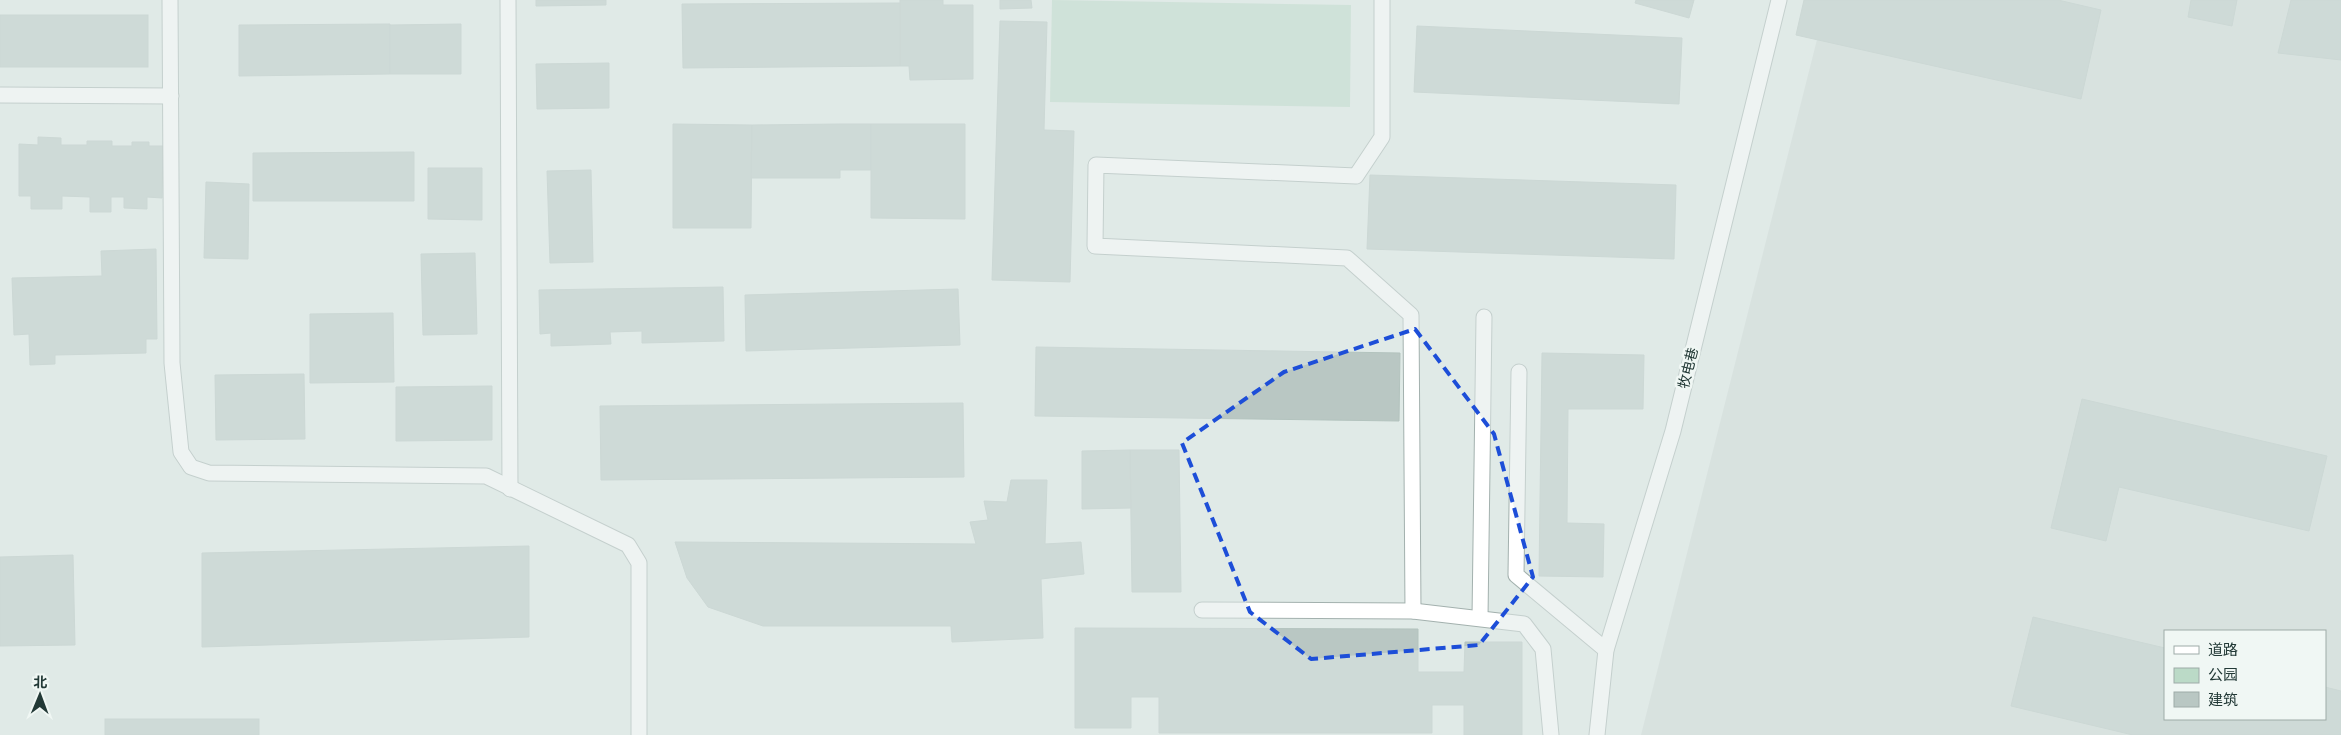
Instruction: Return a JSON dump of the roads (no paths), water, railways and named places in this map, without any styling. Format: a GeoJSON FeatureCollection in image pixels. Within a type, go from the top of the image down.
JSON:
{"type":"FeatureCollection","features":[{"type":"Feature","properties":{"kind":"street"},"geometry":{"type":"LineString","coordinates":[[170,0],[172,363],[181,452],[191,466],[209,473],[486,476],[628,545],[639,563],[639,735]]}},
{"type":"Feature","properties":{"kind":"street"},"geometry":{"type":"LineString","coordinates":[[508,0],[510,489]]}},
{"type":"Feature","properties":{"kind":"street"},"geometry":{"type":"LineString","coordinates":[[1382,0],[1382,137],[1356,176],[1096,165],[1095,246],[1347,258],[1411,314],[1413,611]]}},
{"type":"Feature","properties":{"kind":"street","name":"牧电巷"},"geometry":{"type":"LineString","coordinates":[[1597,735],[1606,650],[1673,431],[1779,0]]}},
{"type":"Feature","properties":{"kind":"street"},"geometry":{"type":"LineString","coordinates":[[0,95],[171,96]]}},
{"type":"Feature","properties":{"kind":"street"},"geometry":{"type":"LineString","coordinates":[[1480,618],[1484,317]]}},
{"type":"Feature","properties":{"kind":"street"},"geometry":{"type":"LineString","coordinates":[[1520,372],[1516,575],[1606,650]]}},
{"type":"Feature","properties":{"kind":"street"},"geometry":{"type":"LineString","coordinates":[[1202,610],[1413,611],[1524,624],[1543,649],[1551,735]]}}]}
